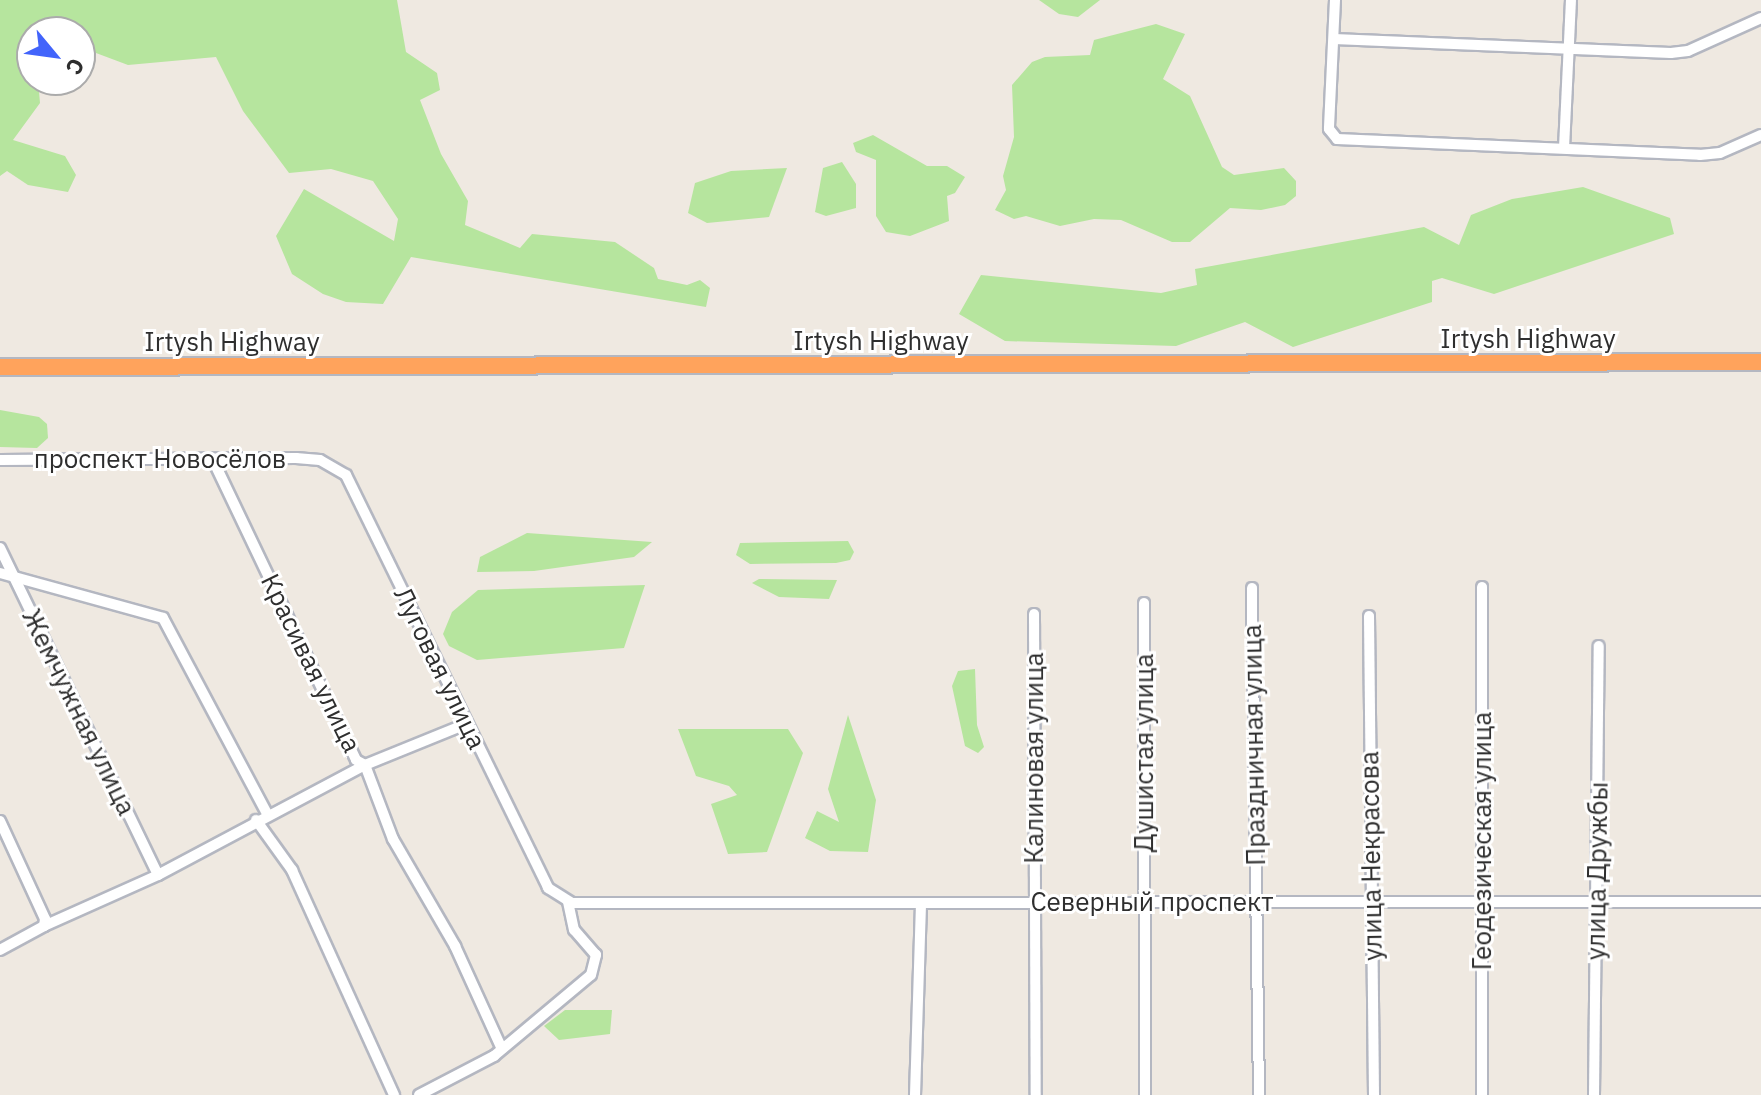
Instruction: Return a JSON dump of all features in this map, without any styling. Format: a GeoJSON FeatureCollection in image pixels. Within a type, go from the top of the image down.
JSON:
{"type":"FeatureCollection","features":[{"type":"Feature","properties":{"kind":"highway","name":"Irtysh Highway"},"geometry":{"type":"LineString","coordinates":[[0,367],[1761,362]]}},
{"type":"Feature","properties":{"kind":"street"},"geometry":{"type":"LineString","coordinates":[[1335,0],[1329,129],[1337,139],[1700,155],[1720,153],[1761,135]]}},
{"type":"Feature","properties":{"kind":"street"},"geometry":{"type":"LineString","coordinates":[[1564,148],[1571,0]]}},
{"type":"Feature","properties":{"kind":"street"},"geometry":{"type":"LineString","coordinates":[[1334,39],[1569,50],[1688,51],[1761,18]]}},
{"type":"Feature","properties":{"kind":"street","name":"проспект Новосёлов"},"geometry":{"type":"LineString","coordinates":[[0,460],[320,460]]}},
{"type":"Feature","properties":{"kind":"street","name":"Красивая улица"},"geometry":{"type":"LineString","coordinates":[[213,460],[356,760],[365,765],[466,724]]}},
{"type":"Feature","properties":{"kind":"street","name":"Луговая улица"},"geometry":{"type":"LineString","coordinates":[[320,460],[346,475],[548,888],[568,902]]}},
{"type":"Feature","properties":{"kind":"street","name":"Жемчужная улица"},"geometry":{"type":"LineString","coordinates":[[0,548],[158,875]]}},
{"type":"Feature","properties":{"kind":"street"},"geometry":{"type":"LineString","coordinates":[[0,573],[15,580],[63,588],[163,618],[172,626],[267,814]]}},
{"type":"Feature","properties":{"kind":"street","name":"Геодезическая улица"},"geometry":{"type":"LineString","coordinates":[[1482,587],[1482,1095]]}},
{"type":"Feature","properties":{"kind":"street","name":"Праздничная улица"},"geometry":{"type":"LineString","coordinates":[[1252,588],[1259,1095]]}},
{"type":"Feature","properties":{"kind":"street","name":"Душистая улица"},"geometry":{"type":"LineString","coordinates":[[1144,603],[1145,1095]]}},
{"type":"Feature","properties":{"kind":"street","name":"Калиновая улица"},"geometry":{"type":"LineString","coordinates":[[1034,614],[1036,1095]]}},
{"type":"Feature","properties":{"kind":"street","name":"улица Некрасова"},"geometry":{"type":"LineString","coordinates":[[1369,616],[1374,1095]]}},
{"type":"Feature","properties":{"kind":"street","name":"улица Дружбы"},"geometry":{"type":"LineString","coordinates":[[1594,1095],[1599,646]]}},
{"type":"Feature","properties":{"kind":"street"},"geometry":{"type":"LineString","coordinates":[[0,950],[44,926],[158,875],[267,814],[365,765],[393,839],[455,946],[502,1049]]}},
{"type":"Feature","properties":{"kind":"street"},"geometry":{"type":"LineString","coordinates":[[256,820],[292,870],[394,1095]]}},
{"type":"Feature","properties":{"kind":"street"},"geometry":{"type":"LineString","coordinates":[[0,821],[44,926]]}},
{"type":"Feature","properties":{"kind":"street"},"geometry":{"type":"LineString","coordinates":[[419,1095],[502,1049],[596,967],[596,955],[569,919],[568,902]]}},
{"type":"Feature","properties":{"kind":"street","name":"Северный проспект"},"geometry":{"type":"LineString","coordinates":[[568,902],[1761,902]]}},
{"type":"Feature","properties":{"kind":"street"},"geometry":{"type":"LineString","coordinates":[[915,1095],[921,903]]}},
{"type":"Feature","properties":{"kind":"green space"},"geometry":{"type":"Polygon","coordinates":[[[0,0],[397,0],[406,52],[437,73],[440,90],[420,100],[441,154],[468,201],[465,225],[520,248],[532,234],[615,242],[654,268],[658,279],[687,285],[700,280],[710,288],[706,307],[411,257],[383,304],[346,302],[323,294],[292,274],[276,236],[304,189],[394,241],[398,219],[373,181],[331,169],[289,173],[243,111],[216,57],[128,65],[96,53],[96,16],[16,16],[16,96],[39,96],[40,103],[13,140],[65,156],[76,175],[68,192],[28,185],[7,171],[0,176],[0,0]]]}},
{"type":"Feature","properties":{"kind":"green space"},"geometry":{"type":"Polygon","coordinates":[[[1039,0],[1100,0],[1078,17],[1059,14],[1039,0]]]}},
{"type":"Feature","properties":{"kind":"green space"},"geometry":{"type":"Polygon","coordinates":[[[1156,24],[1185,34],[1163,79],[1190,96],[1222,167],[1234,175],[1284,168],[1296,181],[1296,196],[1285,205],[1261,210],[1230,208],[1190,242],[1172,242],[1121,220],[1094,219],[1060,226],[1026,216],[1014,219],[995,210],[1006,190],[1003,176],[1014,137],[1012,85],[1032,62],[1045,57],[1090,55],[1094,40],[1156,24]]]}},
{"type":"Feature","properties":{"kind":"green space"},"geometry":{"type":"Polygon","coordinates":[[[873,135],[927,166],[947,166],[965,177],[955,193],[947,196],[949,221],[910,236],[886,232],[876,216],[876,160],[856,152],[853,143],[873,135]]]}},
{"type":"Feature","properties":{"kind":"green space"},"geometry":{"type":"Polygon","coordinates":[[[842,162],[856,184],[856,208],[826,216],[815,212],[823,168],[842,162]]]}},
{"type":"Feature","properties":{"kind":"green space"},"geometry":{"type":"Polygon","coordinates":[[[787,168],[769,217],[707,223],[688,213],[695,183],[731,171],[787,168]]]}},
{"type":"Feature","properties":{"kind":"green space"},"geometry":{"type":"Polygon","coordinates":[[[1583,187],[1670,218],[1674,234],[1494,294],[1442,278],[1432,281],[1432,302],[1293,347],[1245,322],[1176,346],[1005,341],[959,314],[981,275],[1161,293],[1197,285],[1195,269],[1424,227],[1459,245],[1471,215],[1512,199],[1583,187]]]}},
{"type":"Feature","properties":{"kind":"green space"},"geometry":{"type":"Polygon","coordinates":[[[0,410],[39,417],[47,424],[48,438],[37,448],[0,447],[0,410]]]}},
{"type":"Feature","properties":{"kind":"green space"},"geometry":{"type":"Polygon","coordinates":[[[527,533],[652,542],[634,557],[534,571],[477,572],[480,557],[527,533]]]}},
{"type":"Feature","properties":{"kind":"green space"},"geometry":{"type":"Polygon","coordinates":[[[848,541],[854,552],[850,560],[836,563],[750,564],[736,555],[740,543],[848,541]]]}},
{"type":"Feature","properties":{"kind":"green space"},"geometry":{"type":"Polygon","coordinates":[[[759,579],[837,580],[829,599],[779,597],[752,583],[759,579]]]}},
{"type":"Feature","properties":{"kind":"green space"},"geometry":{"type":"Polygon","coordinates":[[[645,585],[624,648],[477,660],[449,646],[443,634],[452,612],[478,590],[645,585]]]}},
{"type":"Feature","properties":{"kind":"green space"},"geometry":{"type":"Polygon","coordinates":[[[975,669],[977,725],[984,747],[978,753],[965,746],[952,686],[958,671],[975,669]]]}},
{"type":"Feature","properties":{"kind":"green space"},"geometry":{"type":"Polygon","coordinates":[[[848,715],[876,800],[868,852],[830,851],[805,838],[817,811],[839,822],[828,789],[848,715]]]}},
{"type":"Feature","properties":{"kind":"green space"},"geometry":{"type":"Polygon","coordinates":[[[678,729],[788,729],[803,753],[767,852],[728,854],[711,804],[737,795],[729,786],[696,776],[678,729]]]}},
{"type":"Feature","properties":{"kind":"green space"},"geometry":{"type":"Polygon","coordinates":[[[565,1010],[612,1010],[610,1034],[559,1040],[544,1026],[565,1010]]]}}]}
